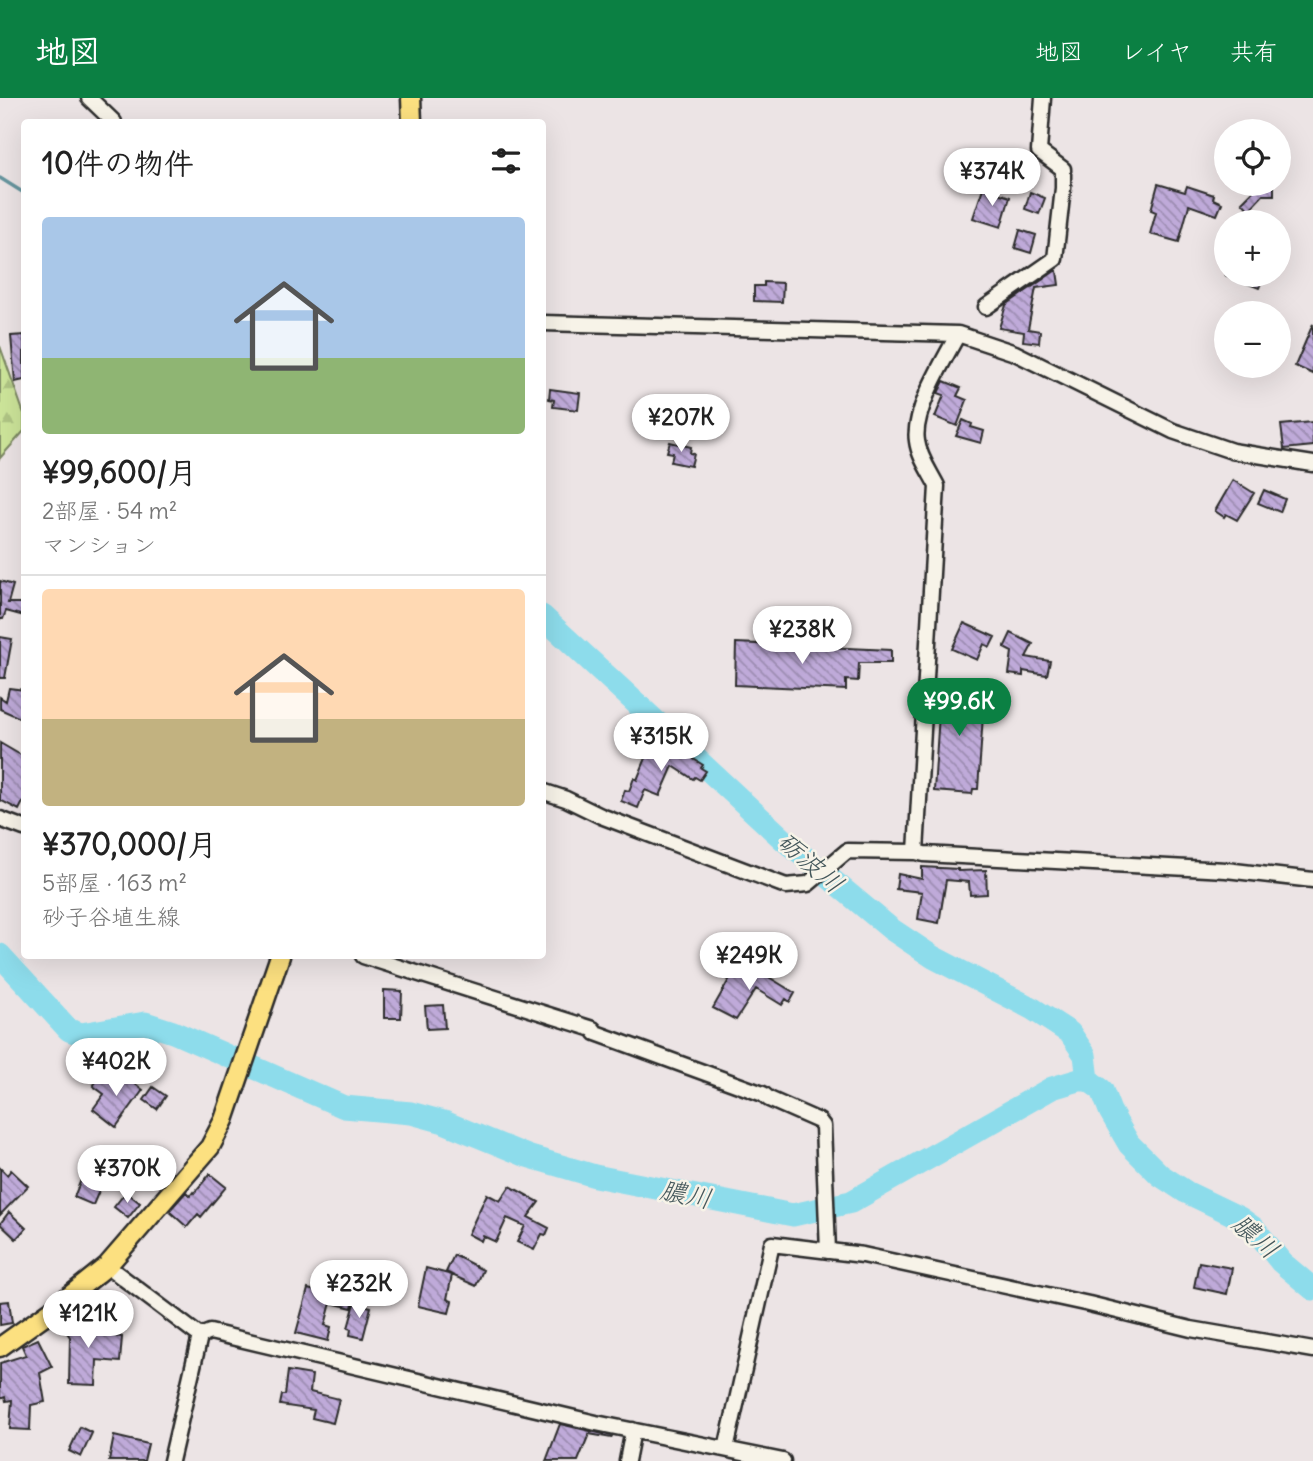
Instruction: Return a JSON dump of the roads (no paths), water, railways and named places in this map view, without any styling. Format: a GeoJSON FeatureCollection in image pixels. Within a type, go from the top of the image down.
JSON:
{"type":"FeatureCollection","features":[{"type":"Feature","properties":{"kind":"main road"},"geometry":{"type":"LineString","coordinates":[[411,98],[412,119]]}},
{"type":"Feature","properties":{"kind":"main road"},"geometry":{"type":"LineString","coordinates":[[0,1347],[107,1266],[210,1147],[224,1120],[279,959]]}},
{"type":"Feature","properties":{"kind":"street"},"geometry":{"type":"LineString","coordinates":[[89,98],[111,119]]}},
{"type":"Feature","properties":{"kind":"street"},"geometry":{"type":"LineString","coordinates":[[986,307],[1055,259],[1063,169],[1039,151],[1043,98]]}},
{"type":"Feature","properties":{"kind":"street"},"geometry":{"type":"LineString","coordinates":[[546,323],[958,334],[1015,353],[1173,431],[1232,451],[1313,464]]}},
{"type":"Feature","properties":{"kind":"street"},"geometry":{"type":"LineString","coordinates":[[916,852],[937,486],[918,449],[917,425],[928,391],[958,334]]}},
{"type":"Feature","properties":{"kind":"street"},"geometry":{"type":"LineString","coordinates":[[546,793],[786,886],[808,884],[847,850],[1226,870],[1313,880]]}},
{"type":"Feature","properties":{"kind":"street"},"geometry":{"type":"LineString","coordinates":[[0,819],[21,827]]}},
{"type":"Feature","properties":{"kind":"street"},"geometry":{"type":"LineString","coordinates":[[372,959],[593,1029],[596,1033],[763,1094],[819,1121],[823,1126],[827,1176],[828,1248]]}},
{"type":"Feature","properties":{"kind":"street"},"geometry":{"type":"LineString","coordinates":[[726,1450],[772,1244],[828,1248],[1089,1304],[1191,1329],[1313,1350]]}},
{"type":"Feature","properties":{"kind":"street"},"geometry":{"type":"LineString","coordinates":[[107,1266],[200,1336]]}},
{"type":"Feature","properties":{"kind":"street"},"geometry":{"type":"LineString","coordinates":[[200,1336],[210,1332],[442,1388],[783,1461]]}},
{"type":"Feature","properties":{"kind":"street"},"geometry":{"type":"LineString","coordinates":[[171,1461],[200,1336]]}},
{"type":"Feature","properties":{"kind":"street"},"geometry":{"type":"LineString","coordinates":[[627,1461],[633,1430]]}},
{"type":"Feature","properties":{"kind":"waterway"},"geometry":{"type":"LineString","coordinates":[[0,178],[21,191]]}},
{"type":"Feature","properties":{"kind":"waterway","name":"砺波川"},"geometry":{"type":"LineString","coordinates":[[546,620],[784,840],[891,929],[933,957],[1033,1009],[1070,1033],[1085,1055],[1088,1080]]}},
{"type":"Feature","properties":{"kind":"waterway","name":"膿川"},"geometry":{"type":"LineString","coordinates":[[0,955],[69,1030],[81,1034],[145,1023],[173,1032],[344,1107],[411,1113],[444,1122],[527,1156],[595,1176],[793,1215],[851,1202],[1052,1088],[1088,1080],[1102,1090],[1110,1111],[1129,1144],[1160,1175],[1254,1228],[1281,1262],[1313,1289]]}}]}
